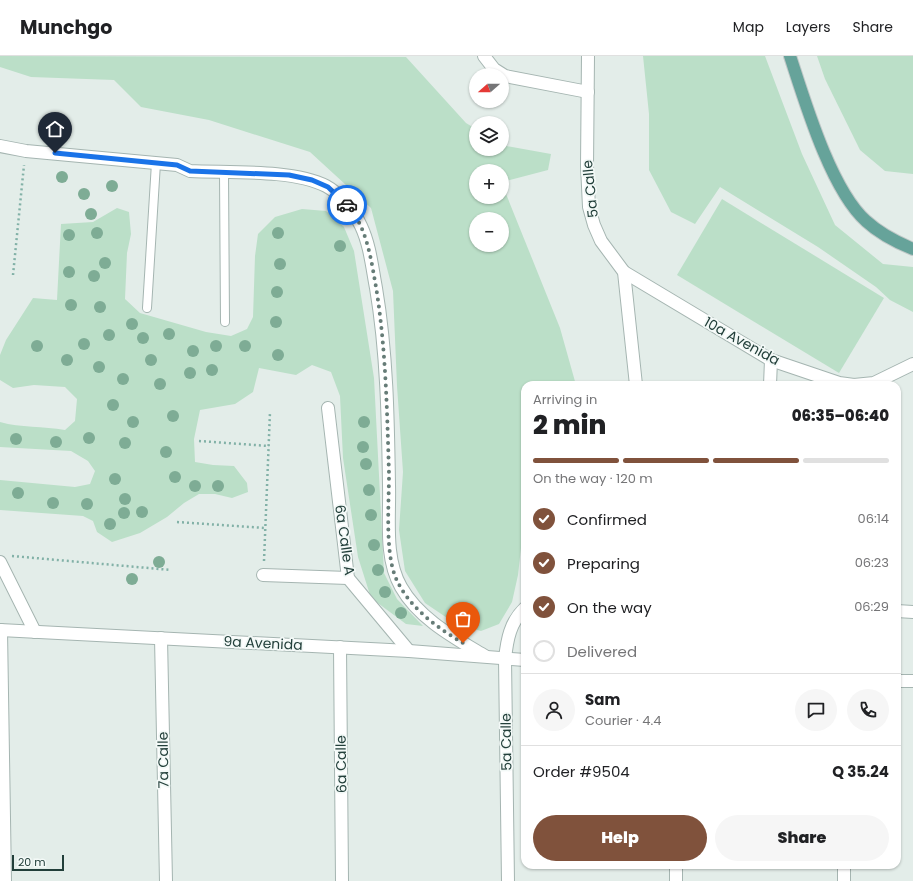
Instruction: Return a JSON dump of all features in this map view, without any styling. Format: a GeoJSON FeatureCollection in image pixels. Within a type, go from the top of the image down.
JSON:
{"type":"FeatureCollection","features":[{"type":"Feature","properties":{"kind":"main road"},"geometry":{"type":"LineString","coordinates":[[790,56],[819,136],[843,192],[865,221],[885,236],[913,249]]}},
{"type":"Feature","properties":{"kind":"street"},"geometry":{"type":"LineString","coordinates":[[484,56],[494,69],[505,76],[588,92]]}},
{"type":"Feature","properties":{"kind":"street","name":"5a Calle"},"geometry":{"type":"LineString","coordinates":[[588,56],[587,166],[589,207],[594,225],[601,241],[624,272]]}},
{"type":"Feature","properties":{"kind":"street"},"geometry":{"type":"LineString","coordinates":[[0,146],[26,151],[177,165],[190,171],[289,175],[312,180],[328,187],[342,200],[352,211],[361,227],[372,263],[384,347],[388,406],[391,563],[401,588],[418,609],[452,636],[486,656]]}},
{"type":"Feature","properties":{"kind":"street"},"geometry":{"type":"LineString","coordinates":[[624,272],[636,381]]}},
{"type":"Feature","properties":{"kind":"street","name":"10a Avenida"},"geometry":{"type":"LineString","coordinates":[[624,272],[771,360],[833,381]]}},
{"type":"Feature","properties":{"kind":"street"},"geometry":{"type":"LineString","coordinates":[[770,381],[771,360]]}},
{"type":"Feature","properties":{"kind":"street","name":"10a Avenida"},"geometry":{"type":"LineString","coordinates":[[880,381],[913,364]]}},
{"type":"Feature","properties":{"kind":"street","name":"6a Calle A"},"geometry":{"type":"LineString","coordinates":[[328,408],[348,578],[409,651]]}},
{"type":"Feature","properties":{"kind":"street"},"geometry":{"type":"LineString","coordinates":[[4,559],[35,632]]}},
{"type":"Feature","properties":{"kind":"street"},"geometry":{"type":"LineString","coordinates":[[263,575],[348,578]]}},
{"type":"Feature","properties":{"kind":"street"},"geometry":{"type":"LineString","coordinates":[[901,611],[913,612]]}},
{"type":"Feature","properties":{"kind":"street","name":"5a Calle"},"geometry":{"type":"LineString","coordinates":[[508,881],[505,659],[507,639],[511,628],[521,614]]}},
{"type":"Feature","properties":{"kind":"street"},"geometry":{"type":"LineString","coordinates":[[1,630],[5,881]]}},
{"type":"Feature","properties":{"kind":"street","name":"9a Avenida"},"geometry":{"type":"LineString","coordinates":[[1,630],[340,647],[486,656],[521,660]]}},
{"type":"Feature","properties":{"kind":"street","name":"7a Calle"},"geometry":{"type":"LineString","coordinates":[[161,638],[166,881]]}},
{"type":"Feature","properties":{"kind":"street","name":"6a Calle"},"geometry":{"type":"LineString","coordinates":[[340,647],[342,881]]}},
{"type":"Feature","properties":{"kind":"street"},"geometry":{"type":"LineString","coordinates":[[901,681],[913,681]]}},
{"type":"Feature","properties":{"kind":"street"},"geometry":{"type":"LineString","coordinates":[[676,869],[676,881]]}},
{"type":"Feature","properties":{"kind":"street"},"geometry":{"type":"LineString","coordinates":[[844,869],[844,881]]}},
{"type":"Feature","properties":{"kind":"lane"},"geometry":{"type":"LineString","coordinates":[[147,308],[156,163]]}},
{"type":"Feature","properties":{"kind":"lane"},"geometry":{"type":"LineString","coordinates":[[224,173],[225,322]]}},
{"type":"Feature","properties":{"kind":"path"},"geometry":{"type":"LineString","coordinates":[[13,275],[26,151]]}},
{"type":"Feature","properties":{"kind":"path"},"geometry":{"type":"LineString","coordinates":[[263,575],[270,412]]}},
{"type":"Feature","properties":{"kind":"path"},"geometry":{"type":"LineString","coordinates":[[199,441],[269,446]]}},
{"type":"Feature","properties":{"kind":"path"},"geometry":{"type":"LineString","coordinates":[[177,522],[265,528]]}},
{"type":"Feature","properties":{"kind":"path"},"geometry":{"type":"LineString","coordinates":[[4,559],[171,570]]}},
{"type":"Feature","properties":{"kind":"green space"},"geometry":{"type":"Polygon","coordinates":[[[0,56],[406,57],[469,125],[469,156],[509,156],[509,147],[551,154],[548,170],[509,180],[509,164],[469,164],[469,204],[509,204],[509,201],[560,328],[575,381],[521,381],[521,548],[518,575],[512,602],[499,624],[481,631],[456,624],[425,603],[405,571],[399,530],[403,472],[397,386],[393,291],[371,208],[310,152],[209,120],[141,107],[114,80],[31,77],[0,67],[0,56]]]}},
{"type":"Feature","properties":{"kind":"green space"},"geometry":{"type":"Polygon","coordinates":[[[643,56],[765,56],[802,154],[835,225],[883,264],[913,267],[913,312],[890,300],[876,287],[818,247],[720,187],[695,224],[671,212],[649,170],[649,114],[643,56]]]}},
{"type":"Feature","properties":{"kind":"green space"},"geometry":{"type":"Polygon","coordinates":[[[817,56],[913,56],[913,174],[885,171],[860,150],[825,79],[817,56]]]}},
{"type":"Feature","properties":{"kind":"green space"},"geometry":{"type":"Polygon","coordinates":[[[722,199],[884,298],[839,373],[677,275],[722,199]]]}},
{"type":"Feature","properties":{"kind":"green space"},"geometry":{"type":"Polygon","coordinates":[[[117,208],[129,212],[131,234],[127,253],[125,299],[140,313],[206,332],[231,336],[247,329],[253,317],[255,256],[258,234],[275,217],[302,209],[326,211],[344,227],[354,251],[374,378],[384,573],[397,599],[423,626],[406,624],[371,598],[358,557],[343,458],[340,396],[331,372],[312,365],[296,375],[259,368],[253,392],[235,404],[200,410],[194,439],[195,462],[234,466],[247,483],[248,492],[232,498],[215,494],[199,494],[184,503],[167,517],[140,533],[112,542],[97,532],[93,521],[83,516],[0,510],[0,480],[75,487],[90,484],[95,471],[88,461],[71,451],[0,447],[0,422],[65,430],[75,421],[77,399],[65,387],[34,385],[13,388],[0,380],[0,355],[6,340],[33,298],[57,300],[61,224],[93,222],[117,208]]]}},
{"type":"Feature","properties":{"kind":"way so far"},"geometry":{"type":"LineString","coordinates":[[347,205],[361,227],[366,241],[372,263],[379,305],[384,347],[388,406],[391,563],[401,588],[418,609],[433,623],[463,643]]}},
{"type":"Feature","properties":{"kind":"route"},"geometry":{"type":"LineString","coordinates":[[55,153],[177,165],[190,171],[289,175],[312,180],[328,187],[347,205]]}}]}
